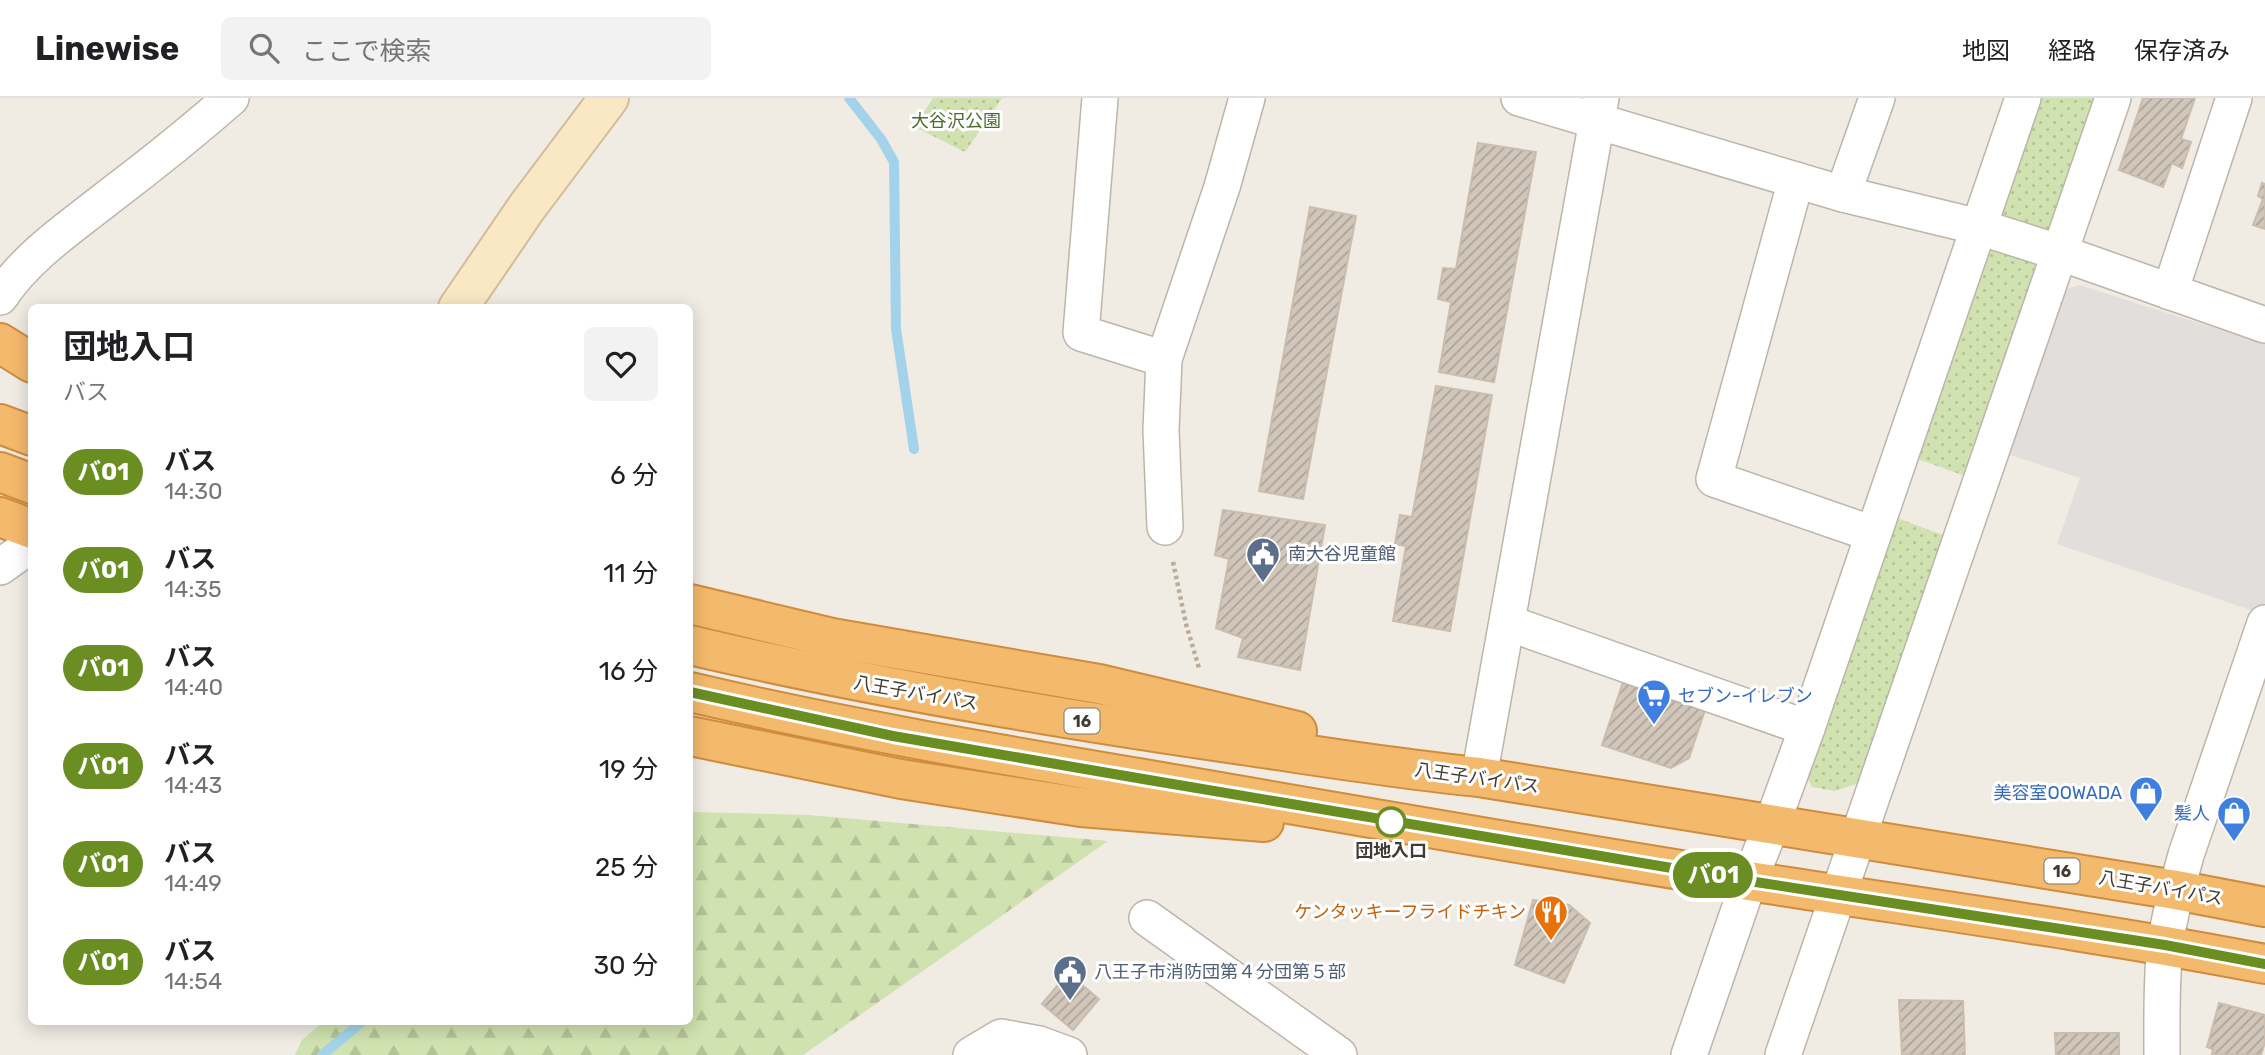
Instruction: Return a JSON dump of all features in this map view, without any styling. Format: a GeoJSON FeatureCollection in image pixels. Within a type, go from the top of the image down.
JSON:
{"type":"FeatureCollection","features":[{"type":"Feature","properties":{"kind":"highway"},"geometry":{"type":"LineString","coordinates":[[0,343],[28,360]]}},
{"type":"Feature","properties":{"kind":"highway"},"geometry":{"type":"LineString","coordinates":[[0,424],[28,434]]}},
{"type":"Feature","properties":{"kind":"highway"},"geometry":{"type":"LineString","coordinates":[[0,472],[28,482]]}},
{"type":"Feature","properties":{"kind":"highway"},"geometry":{"type":"LineString","coordinates":[[0,517],[28,528]]}},
{"type":"Feature","properties":{"kind":"highway"},"geometry":{"type":"LineString","coordinates":[[693,605],[832,638],[1099,684],[1479,776]]}},
{"type":"Feature","properties":{"kind":"highway","name":"八王子バイパス"},"geometry":{"type":"LineString","coordinates":[[693,646],[804,672],[973,704],[1401,768],[1479,776],[2176,890],[2265,907]]}},
{"type":"Feature","properties":{"kind":"highway"},"geometry":{"type":"LineString","coordinates":[[693,693],[771,712],[893,736],[1416,826],[2165,945],[2265,964]]}},
{"type":"Feature","properties":{"kind":"highway"},"geometry":{"type":"LineString","coordinates":[[693,737],[901,779],[1081,807],[1269,823],[1416,826]]}},
{"type":"Feature","properties":{"kind":"street"},"geometry":{"type":"LineString","coordinates":[[0,297],[48,244],[179,144],[231,98]]}},
{"type":"Feature","properties":{"kind":"street"},"geometry":{"type":"LineString","coordinates":[[461,304],[527,207],[608,98]]}},
{"type":"Feature","properties":{"kind":"street"},"geometry":{"type":"LineString","coordinates":[[1100,98],[1081,333],[1164,359]]}},
{"type":"Feature","properties":{"kind":"street"},"geometry":{"type":"LineString","coordinates":[[1165,527],[1161,430],[1164,359],[1222,187],[1247,98]]}},
{"type":"Feature","properties":{"kind":"street"},"geometry":{"type":"LineString","coordinates":[[1519,98],[1600,109],[1796,180],[1979,228],[2058,252],[2265,325]]}},
{"type":"Feature","properties":{"kind":"street"},"geometry":{"type":"LineString","coordinates":[[1843,194],[1877,98]]}},
{"type":"Feature","properties":{"kind":"street"},"geometry":{"type":"LineString","coordinates":[[1689,1055],[1749,881],[1807,728],[2023,98]]}},
{"type":"Feature","properties":{"kind":"street"},"geometry":{"type":"LineString","coordinates":[[1783,1055],[2113,98]]}},
{"type":"Feature","properties":{"kind":"street"},"geometry":{"type":"LineString","coordinates":[[2170,292],[2234,98]]}},
{"type":"Feature","properties":{"kind":"street"},"geometry":{"type":"LineString","coordinates":[[1479,776],[1600,109]]}},
{"type":"Feature","properties":{"kind":"street"},"geometry":{"type":"LineString","coordinates":[[1796,180],[1714,479],[1874,534]]}},
{"type":"Feature","properties":{"kind":"street"},"geometry":{"type":"LineString","coordinates":[[0,567],[28,547]]}},
{"type":"Feature","properties":{"kind":"street"},"geometry":{"type":"LineString","coordinates":[[2162,1055],[2161,1006],[2165,945],[2176,890],[2265,622]]}},
{"type":"Feature","properties":{"kind":"street"},"geometry":{"type":"LineString","coordinates":[[1508,623],[1807,728]]}},
{"type":"Feature","properties":{"kind":"street"},"geometry":{"type":"LineString","coordinates":[[1147,918],[1339,1055]]}},
{"type":"Feature","properties":{"kind":"street"},"geometry":{"type":"LineString","coordinates":[[971,1055],[1001,1037],[1039,1044],[1069,1055]]}},
{"type":"Feature","properties":{"kind":"path"},"geometry":{"type":"LineString","coordinates":[[1165,527],[1186,624],[1200,671]]}},
{"type":"Feature","properties":{"kind":"green space","name":"大谷沢公園"},"geometry":{"type":"Polygon","coordinates":[[[933,98],[1002,98],[965,152],[915,127],[933,98]]]}},
{"type":"Feature","properties":{"kind":"green space"},"geometry":{"type":"Polygon","coordinates":[[[2033,98],[2108,98],[1862,782],[1835,791],[1812,787],[1803,769],[2033,98]],[[1915,458],[1894,517],[1946,536],[1968,477],[1915,458]]]}},
{"type":"Feature","properties":{"kind":"green space"},"geometry":{"type":"Polygon","coordinates":[[[693,812],[809,815],[1108,841],[803,1055],[295,1055],[302,1040],[320,1025],[693,1025],[693,812]]]}},
{"type":"Feature","properties":{"kind":"shaded area"},"geometry":{"type":"Polygon","coordinates":[[[2079,285],[2265,344],[2265,615],[2057,544],[2080,478],[2004,453],[2061,291],[2079,285]]]}},
{"type":"Feature","properties":{"kind":"building"},"geometry":{"type":"Polygon","coordinates":[[[2143,98],[2195,98],[2181,139],[2191,142],[2182,168],[2172,163],[2163,187],[2119,170],[2143,98]]]}},
{"type":"Feature","properties":{"kind":"building"},"geometry":{"type":"Polygon","coordinates":[[[1478,143],[1536,152],[1494,382],[1439,372],[1451,302],[1438,299],[1443,268],[1456,269],[1478,143]]]}},
{"type":"Feature","properties":{"kind":"building"},"geometry":{"type":"Polygon","coordinates":[[[2262,183],[2265,184],[2265,229],[2253,225],[2263,199],[2258,196],[2262,183]]]}},
{"type":"Feature","properties":{"kind":"building"},"geometry":{"type":"Polygon","coordinates":[[[1310,207],[1356,216],[1303,499],[1259,491],[1310,207]]]}},
{"type":"Feature","properties":{"kind":"building"},"geometry":{"type":"Polygon","coordinates":[[[1436,386],[1492,395],[1450,631],[1393,621],[1406,546],[1395,544],[1400,515],[1412,517],[1436,386]]]}},
{"type":"Feature","properties":{"kind":"building"},"geometry":{"type":"Polygon","coordinates":[[[1223,510],[1325,525],[1300,670],[1238,657],[1243,638],[1216,628],[1229,559],[1215,555],[1223,510]]]}},
{"type":"Feature","properties":{"kind":"building","name":"セブン-イレブン"},"geometry":{"type":"Polygon","coordinates":[[[1624,679],[1706,707],[1689,758],[1671,768],[1602,745],[1624,679]]]}},
{"type":"Feature","properties":{"kind":"building"},"geometry":{"type":"Polygon","coordinates":[[[1533,900],[1569,905],[1590,923],[1564,983],[1515,965],[1533,900]]]}},
{"type":"Feature","properties":{"kind":"building","name":"八王子市消防団第４分団第５部"},"geometry":{"type":"Polygon","coordinates":[[[1068,973],[1099,999],[1073,1030],[1042,1004],[1068,973]]]}},
{"type":"Feature","properties":{"kind":"building"},"geometry":{"type":"Polygon","coordinates":[[[1899,1000],[1963,1001],[1965,1055],[1902,1055],[1899,1000]]]}},
{"type":"Feature","properties":{"kind":"building"},"geometry":{"type":"Polygon","coordinates":[[[2219,1003],[2265,1015],[2265,1042],[2261,1055],[2212,1054],[2213,1049],[2207,1047],[2219,1003]]]}},
{"type":"Feature","properties":{"kind":"building"},"geometry":{"type":"Polygon","coordinates":[[[2055,1033],[2119,1033],[2119,1055],[2056,1055],[2055,1033]]]}},
{"type":"Feature","properties":{"kind":"waterway"},"geometry":{"type":"LineString","coordinates":[[849,98],[881,139],[894,162],[896,329],[914,449]]}},
{"type":"Feature","properties":{"kind":"waterway"},"geometry":{"type":"LineString","coordinates":[[322,1055],[358,1025]]}},
{"type":"Feature","properties":{"kind":"bus line","name":"バ01"},"geometry":{"type":"LineString","coordinates":[[693,693],[771,712],[893,736],[1416,826],[2165,945],[2265,964]]}},
{"type":"Feature","properties":{"kind":"place","name":"南大谷児童館"},"geometry":{"type":"Point","coordinates":[1263,584]}},
{"type":"Feature","properties":{"kind":"place","name":"セブン-イレブン"},"geometry":{"type":"Point","coordinates":[1654,726]}},
{"type":"Feature","properties":{"kind":"place","name":"団地入口"},"geometry":{"type":"Point","coordinates":[1391,822]}},
{"type":"Feature","properties":{"kind":"place","name":"美容室OOWADA"},"geometry":{"type":"Point","coordinates":[2146,823]}},
{"type":"Feature","properties":{"kind":"place","name":"髪人"},"geometry":{"type":"Point","coordinates":[2234,843]}},
{"type":"Feature","properties":{"kind":"place","name":"ケンタッキーフライドチキン"},"geometry":{"type":"Point","coordinates":[1551,942]}},
{"type":"Feature","properties":{"kind":"place","name":"八王子市消防団第４分団第５部"},"geometry":{"type":"Point","coordinates":[1070,1002]}}]}
